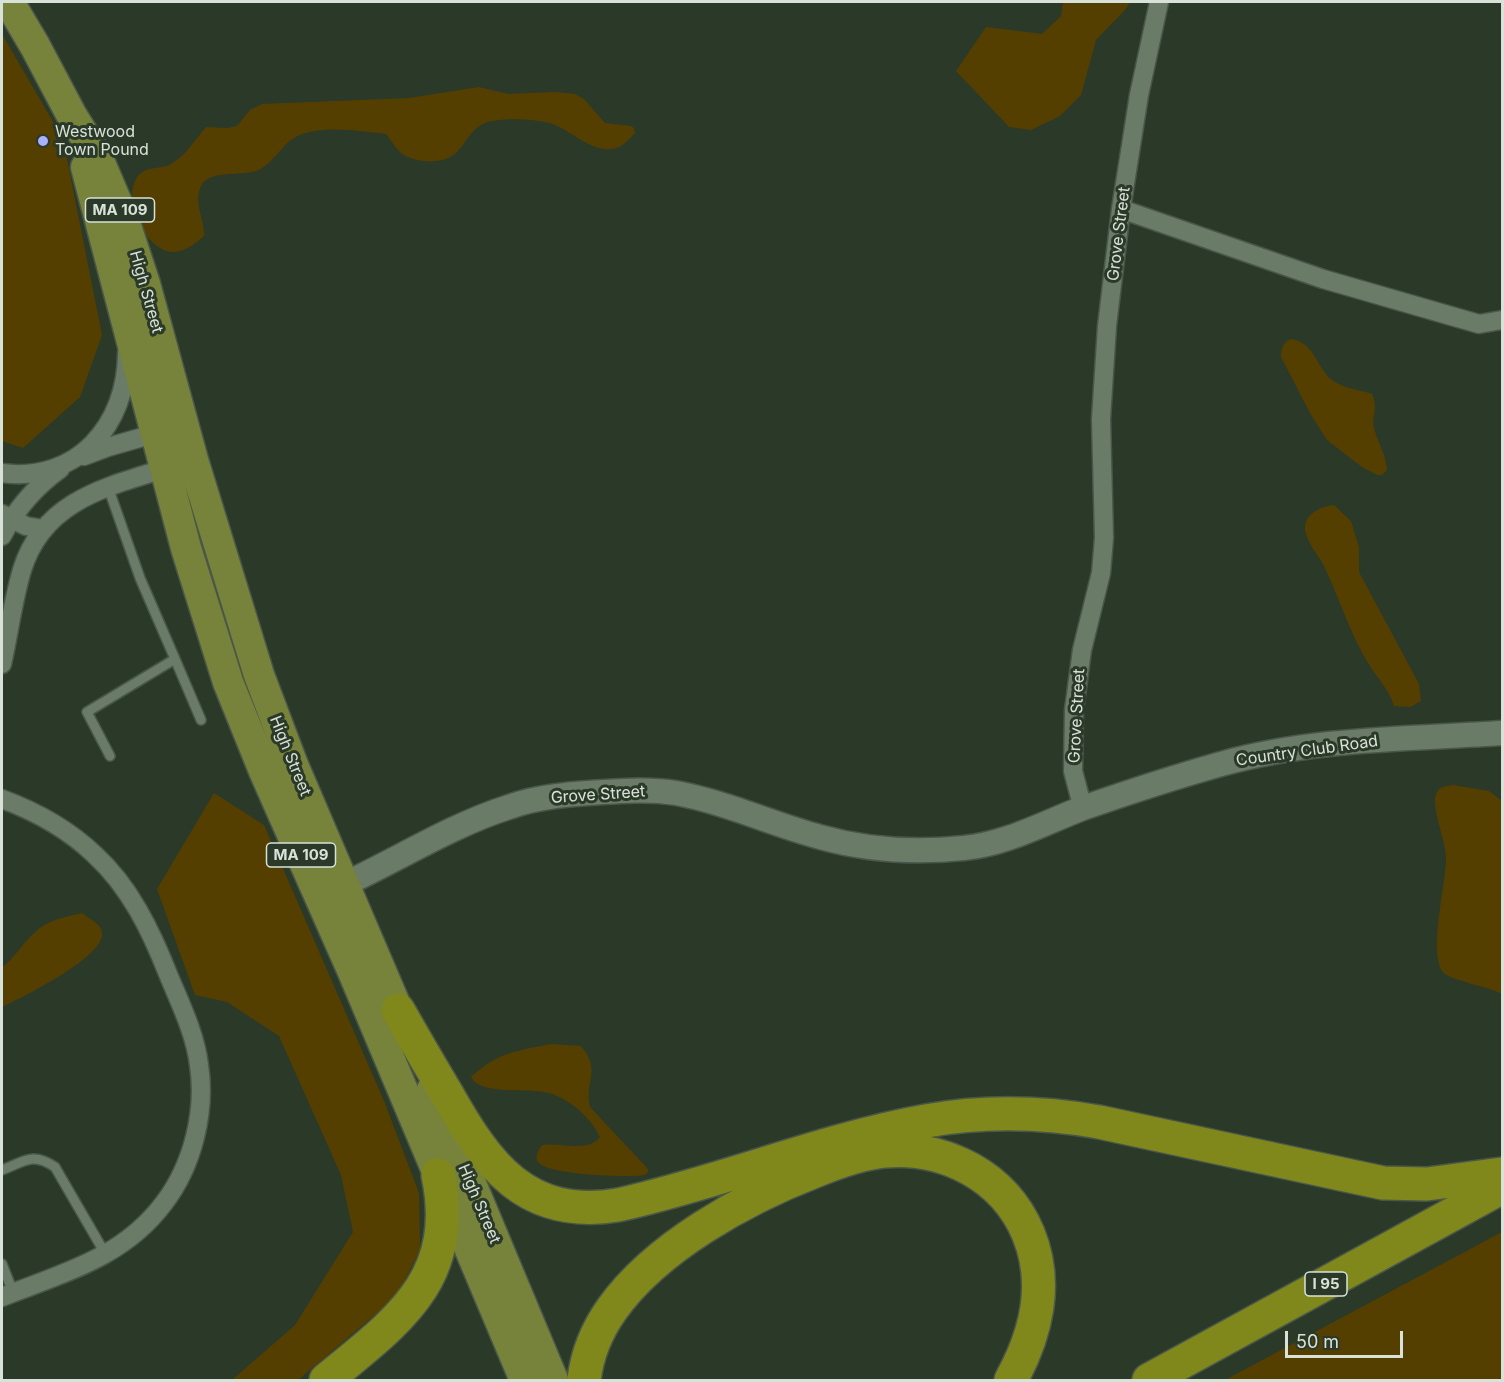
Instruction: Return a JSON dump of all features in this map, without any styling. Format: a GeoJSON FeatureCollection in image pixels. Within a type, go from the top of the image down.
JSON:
{"type":"FeatureCollection","features":[{"type":"Feature","properties":{"kind":"highway"},"geometry":{"type":"LineString","coordinates":[[398,1010],[468,1130],[487,1158],[507,1179],[519,1187],[542,1198],[567,1205],[593,1208],[618,1205],[890,1128],[949,1118],[1002,1115],[1053,1116],[1099,1122],[1389,1183],[1427,1185],[1503,1174]]}},
{"type":"Feature","properties":{"kind":"highway"},"geometry":{"type":"LineString","coordinates":[[584,1380],[586,1365],[596,1339],[611,1310],[638,1280],[704,1227],[744,1203],[800,1177],[859,1156],[880,1151],[903,1150],[936,1154],[974,1170],[1001,1193],[1025,1227],[1037,1263],[1038,1298],[1030,1341],[1011,1380]]}},
{"type":"Feature","properties":{"kind":"highway"},"geometry":{"type":"LineString","coordinates":[[326,1380],[399,1318],[416,1298],[429,1276],[440,1238],[438,1175]]}},
{"type":"Feature","properties":{"kind":"highway","name":"I 95"},"geometry":{"type":"LineString","coordinates":[[1149,1380],[1503,1187]]}},
{"type":"Feature","properties":{"kind":"main road","name":"High Street"},"geometry":{"type":"LineString","coordinates":[[9,2],[48,67],[72,116],[106,174],[145,284],[193,460],[248,642],[277,726],[553,1380]]}},
{"type":"Feature","properties":{"kind":"main road","name":"High Street"},"geometry":{"type":"LineString","coordinates":[[72,116],[154,434],[195,580],[239,711],[353,972],[525,1380]]}},
{"type":"Feature","properties":{"kind":"street","name":"Grove Street"},"geometry":{"type":"LineString","coordinates":[[345,884],[500,810],[537,799],[567,795],[635,790],[678,794],[831,840],[886,849],[967,848],[1009,838],[1083,808],[1073,771],[1074,710],[1082,650],[1101,573],[1104,538],[1101,419],[1107,326],[1121,209],[1139,95],[1159,2]]}},
{"type":"Feature","properties":{"kind":"street"},"geometry":{"type":"LineString","coordinates":[[1121,209],[1323,279],[1479,324],[1503,320]]}},
{"type":"Feature","properties":{"kind":"street"},"geometry":{"type":"LineString","coordinates":[[2,473],[22,474],[70,463],[81,455],[100,434],[117,409],[122,397],[127,361],[124,314]]}},
{"type":"Feature","properties":{"kind":"street"},"geometry":{"type":"LineString","coordinates":[[2,536],[6,517],[58,470],[94,451],[183,426]]}},
{"type":"Feature","properties":{"kind":"street"},"geometry":{"type":"LineString","coordinates":[[2,664],[23,567],[43,529],[71,504],[108,487],[193,460]]}},
{"type":"Feature","properties":{"kind":"street"},"geometry":{"type":"LineString","coordinates":[[6,517],[26,526],[43,529]]}},
{"type":"Feature","properties":{"kind":"street","name":"Country Club Road"},"geometry":{"type":"LineString","coordinates":[[1083,808],[1163,781],[1249,757],[1356,742],[1503,733]]}},
{"type":"Feature","properties":{"kind":"street"},"geometry":{"type":"LineString","coordinates":[[2,788],[21,807]]}},
{"type":"Feature","properties":{"kind":"street"},"geometry":{"type":"LineString","coordinates":[[2,800],[49,820],[88,849],[112,873],[132,899],[159,950],[188,1022],[199,1065],[201,1095],[197,1127],[179,1181],[148,1222],[106,1255],[7,1294]]}},
{"type":"Feature","properties":{"kind":"lane"},"geometry":{"type":"LineString","coordinates":[[108,487],[140,578],[201,720]]}},
{"type":"Feature","properties":{"kind":"lane"},"geometry":{"type":"LineString","coordinates":[[110,756],[87,712],[176,659]]}},
{"type":"Feature","properties":{"kind":"lane"},"geometry":{"type":"LineString","coordinates":[[2,1170],[32,1158],[43,1159],[55,1167],[106,1255]]}},
{"type":"Feature","properties":{"kind":"lane"},"geometry":{"type":"LineString","coordinates":[[2,1264],[7,1294]]}},
{"type":"Feature","properties":{"kind":"shaded area"},"geometry":{"type":"Polygon","coordinates":[[[1063,2],[1130,2],[1096,40],[1081,95],[1060,116],[1031,130],[1009,127],[956,71],[986,27],[1042,34],[1061,16],[1063,2]]]}},
{"type":"Feature","properties":{"kind":"shaded area"},"geometry":{"type":"Polygon","coordinates":[[[2,34],[63,139],[102,335],[80,397],[23,448],[2,441],[2,34]]]}},
{"type":"Feature","properties":{"kind":"shaded area"},"geometry":{"type":"Polygon","coordinates":[[[479,87],[508,94],[556,92],[575,94],[584,99],[605,123],[631,126],[635,133],[621,146],[602,149],[549,123],[508,119],[491,121],[472,133],[452,156],[438,161],[423,161],[404,155],[386,134],[363,131],[311,131],[291,140],[261,169],[218,176],[205,181],[201,186],[198,199],[204,236],[184,250],[176,252],[156,245],[140,226],[135,214],[132,191],[135,181],[142,172],[176,161],[206,127],[237,126],[250,110],[262,104],[409,98],[479,87]]]}},
{"type":"Feature","properties":{"kind":"shaded area"},"geometry":{"type":"Polygon","coordinates":[[[1290,339],[1310,349],[1327,375],[1336,383],[1372,394],[1375,404],[1374,428],[1384,454],[1387,470],[1382,475],[1377,475],[1362,467],[1327,440],[1311,415],[1281,357],[1283,346],[1290,339]]]}},
{"type":"Feature","properties":{"kind":"shaded area"},"geometry":{"type":"Polygon","coordinates":[[[1334,505],[1351,521],[1359,547],[1359,572],[1419,684],[1421,701],[1410,707],[1394,706],[1386,689],[1371,668],[1350,628],[1324,566],[1308,538],[1305,529],[1311,515],[1320,509],[1334,505]]]}},
{"type":"Feature","properties":{"kind":"shaded area"},"geometry":{"type":"Polygon","coordinates":[[[1453,785],[1489,791],[1502,801],[1502,994],[1447,975],[1439,963],[1437,935],[1446,852],[1435,797],[1440,789],[1453,785]]]}},
{"type":"Feature","properties":{"kind":"shaded area"},"geometry":{"type":"Polygon","coordinates":[[[214,793],[264,825],[384,1101],[419,1193],[420,1250],[397,1296],[298,1380],[232,1380],[295,1325],[353,1232],[341,1175],[279,1036],[227,1002],[195,995],[157,889],[214,793]]]}},
{"type":"Feature","properties":{"kind":"shaded area"},"geometry":{"type":"Polygon","coordinates":[[[82,913],[97,924],[102,932],[100,942],[91,953],[61,975],[2,1007],[2,967],[39,929],[57,920],[82,913]]]}},
{"type":"Feature","properties":{"kind":"shaded area"},"geometry":{"type":"Polygon","coordinates":[[[551,1044],[581,1046],[590,1062],[590,1107],[648,1169],[645,1175],[588,1175],[544,1166],[538,1162],[537,1158],[542,1145],[589,1145],[600,1137],[592,1123],[574,1106],[552,1094],[485,1087],[476,1083],[471,1077],[499,1057],[551,1044]]]}},
{"type":"Feature","properties":{"kind":"shaded area"},"geometry":{"type":"Polygon","coordinates":[[[1502,1232],[1502,1380],[1225,1380],[1502,1232]]]}},
{"type":"Feature","properties":{"kind":"place","name":"Westwood Town Pound"},"geometry":{"type":"Point","coordinates":[43,141]}}]}
